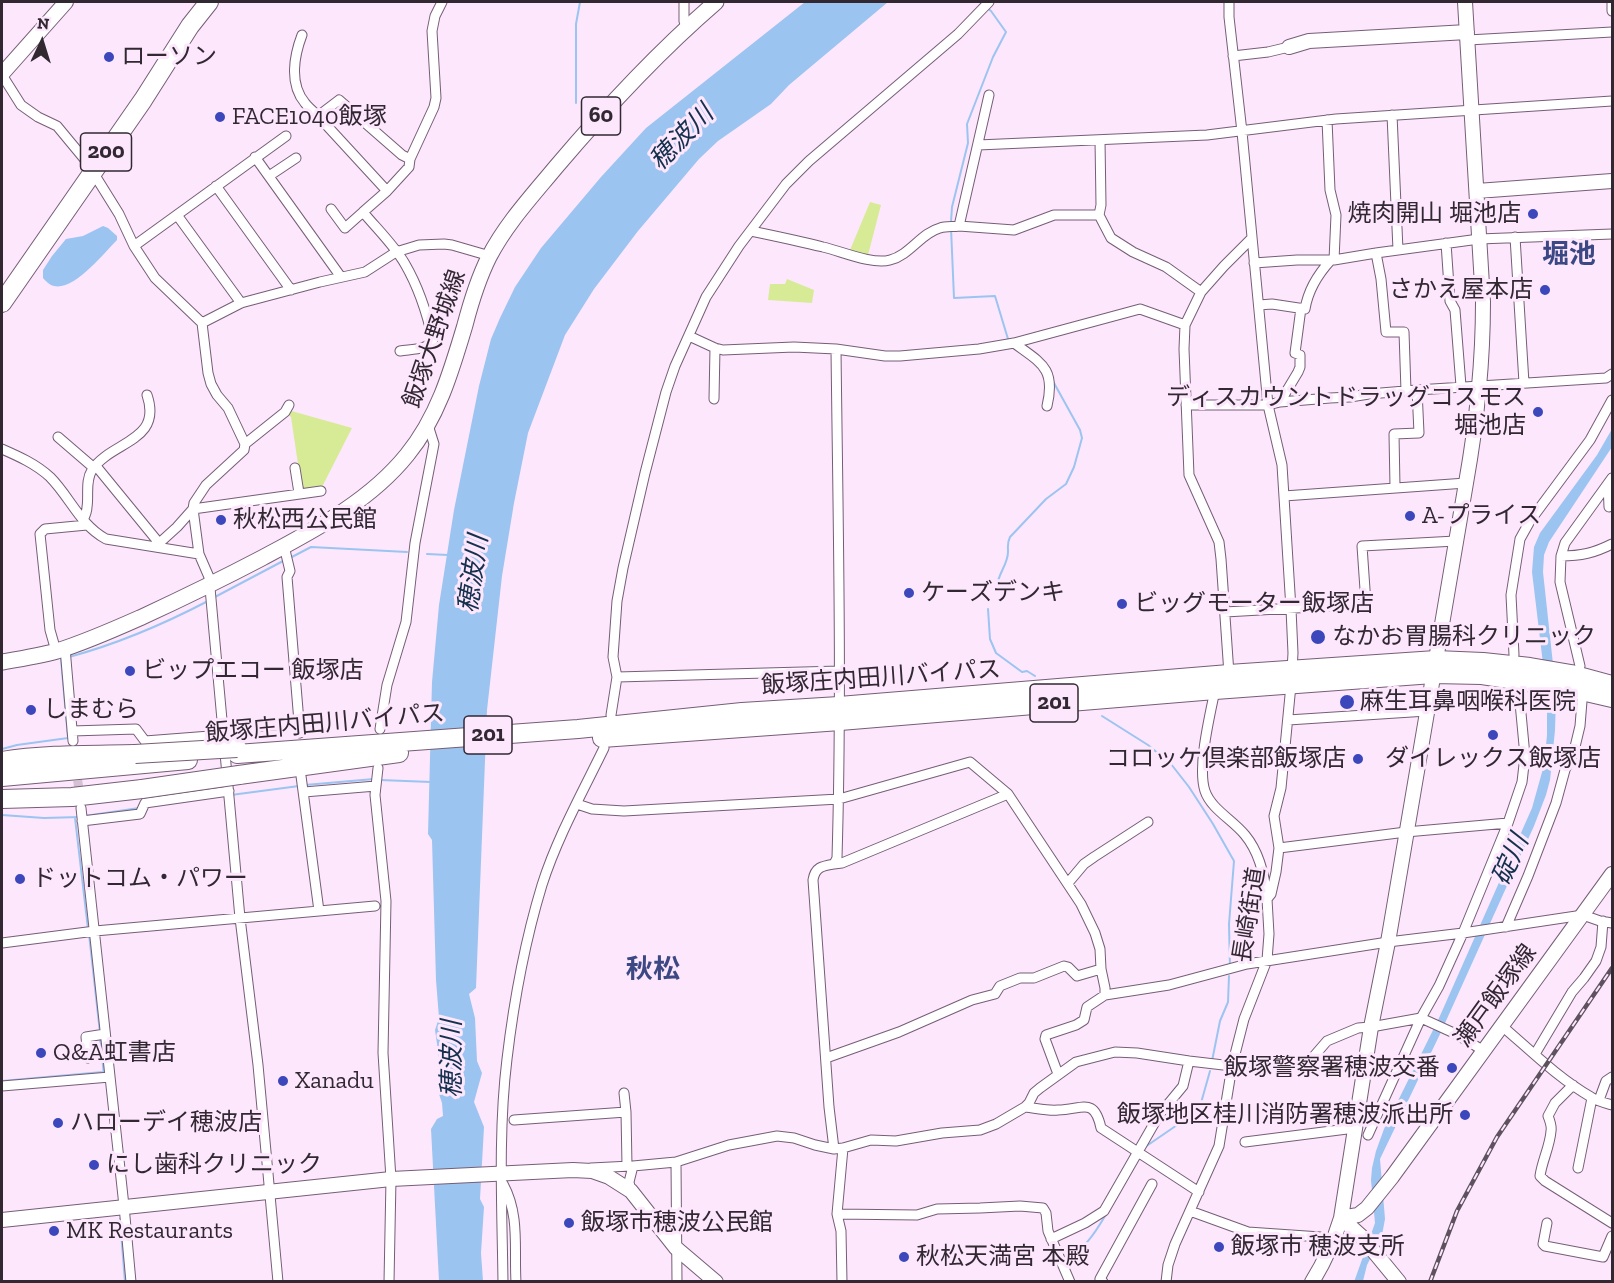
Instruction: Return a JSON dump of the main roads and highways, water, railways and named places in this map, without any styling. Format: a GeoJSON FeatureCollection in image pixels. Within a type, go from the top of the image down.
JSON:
{"type":"FeatureCollection","features":[{"type":"Feature","properties":{"kind":"highway","name":"200"},"geometry":{"type":"LineString","coordinates":[[2,303],[197,2]]}},
{"type":"Feature","properties":{"kind":"highway","name":"200"},"geometry":{"type":"LineString","coordinates":[[2,283],[143,100],[190,26],[209,2]]}},
{"type":"Feature","properties":{"kind":"highway","name":"飯塚庄内田川バイパス"},"geometry":{"type":"LineString","coordinates":[[234,774],[268,751],[398,748],[840,713],[1215,690],[1292,677],[1435,667],[1527,680],[1612,685]]}},
{"type":"Feature","properties":{"kind":"highway","name":"飯塚庄内田川バイパス"},"geometry":{"type":"LineString","coordinates":[[840,713],[1229,674],[1292,677]]}},
{"type":"Feature","properties":{"kind":"highway","name":"飯塚庄内田川バイパス"},"geometry":{"type":"LineString","coordinates":[[1576,683],[1612,698]]}},
{"type":"Feature","properties":{"kind":"highway","name":"飯塚庄内田川バイパス"},"geometry":{"type":"LineString","coordinates":[[2,777],[137,759],[188,760],[234,774],[398,748]]}},
{"type":"Feature","properties":{"kind":"highway"},"geometry":{"type":"LineString","coordinates":[[2,762],[19,758],[60,755],[137,759],[234,774]]}},
{"type":"Feature","properties":{"kind":"highway"},"geometry":{"type":"LineString","coordinates":[[2,799],[72,797],[142,802],[234,774]]}},
{"type":"Feature","properties":{"kind":"main road","name":"飯塚大野城線"},"geometry":{"type":"LineString","coordinates":[[2,662],[63,654],[209,589],[285,549],[351,507],[380,484],[407,455],[429,425],[451,372],[475,290],[490,256],[519,211],[624,90],[686,27],[716,2]]}},
{"type":"Feature","properties":{"kind":"water","name":"穂波川"},"geometry":{"type":"Polygon","coordinates":[[[805,2],[888,2],[789,85],[771,104],[718,141],[699,159],[638,231],[594,289],[565,335],[528,433],[502,576],[487,710],[476,988],[469,994],[475,1018],[477,1061],[482,1073],[474,1102],[484,1127],[480,1199],[484,1207],[481,1253],[483,1281],[439,1281],[431,1129],[437,1119],[443,1116],[437,1088],[442,1078],[435,1030],[439,1018],[432,840],[428,834],[432,682],[439,605],[454,510],[491,339],[515,287],[541,248],[646,128],[805,2]]]}},
{"type":"Feature","properties":{"kind":"water"},"geometry":{"type":"Polygon","coordinates":[[[103,226],[117,236],[117,240],[88,270],[62,286],[52,285],[43,278],[43,270],[66,239],[83,236],[103,226]]]}},
{"type":"Feature","properties":{"kind":"water","name":"碇川"},"geometry":{"type":"Polygon","coordinates":[[[1612,429],[1612,447],[1549,542],[1544,555],[1543,572],[1556,699],[1550,780],[1546,795],[1441,1032],[1380,1159],[1385,1219],[1382,1235],[1367,1265],[1363,1281],[1354,1282],[1375,1223],[1372,1168],[1384,1129],[1439,1018],[1532,808],[1544,765],[1547,697],[1532,572],[1534,547],[1540,533],[1597,455],[1612,429]]]}},
{"type":"Feature","properties":{"kind":"waterway"},"geometry":{"type":"LineString","coordinates":[[576,103],[576,24],[580,2]]}},
{"type":"Feature","properties":{"kind":"waterway"},"geometry":{"type":"LineString","coordinates":[[951,222],[952,207],[968,143],[967,124],[993,57],[1006,32],[987,8]]}},
{"type":"Feature","properties":{"kind":"waterway"},"geometry":{"type":"LineString","coordinates":[[951,228],[954,298],[995,296],[1008,339]]}},
{"type":"Feature","properties":{"kind":"waterway"},"geometry":{"type":"LineString","coordinates":[[997,586],[1008,556],[1010,537],[1046,499],[1066,484],[1074,467],[1082,438],[1080,430],[1054,383]]}},
{"type":"Feature","properties":{"kind":"waterway"},"geometry":{"type":"LineString","coordinates":[[290,558],[311,547],[407,552]]}},
{"type":"Feature","properties":{"kind":"waterway","name":"穂波川"},"geometry":{"type":"LineString","coordinates":[[427,554],[448,555]]}},
{"type":"Feature","properties":{"kind":"waterway"},"geometry":{"type":"LineString","coordinates":[[213,598],[285,560]]}},
{"type":"Feature","properties":{"kind":"waterway"},"geometry":{"type":"LineString","coordinates":[[69,657],[140,633],[208,601]]}},
{"type":"Feature","properties":{"kind":"waterway"},"geometry":{"type":"LineString","coordinates":[[988,609],[990,639],[996,653],[1022,672],[1027,671],[1035,676]]}},
{"type":"Feature","properties":{"kind":"waterway"},"geometry":{"type":"LineString","coordinates":[[2,749],[68,738],[61,659],[64,658]]}},
{"type":"Feature","properties":{"kind":"waterway"},"geometry":{"type":"LineString","coordinates":[[1102,716],[1148,745],[1171,764],[1189,787],[1234,861],[1229,924],[1230,967]]}},
{"type":"Feature","properties":{"kind":"waterway"},"geometry":{"type":"LineString","coordinates":[[305,785],[374,779]]}},
{"type":"Feature","properties":{"kind":"waterway"},"geometry":{"type":"LineString","coordinates":[[380,780],[431,782]]}},
{"type":"Feature","properties":{"kind":"waterway"},"geometry":{"type":"LineString","coordinates":[[231,795],[299,786]]}},
{"type":"Feature","properties":{"kind":"waterway"},"geometry":{"type":"LineString","coordinates":[[85,816],[139,808]]}},
{"type":"Feature","properties":{"kind":"waterway"},"geometry":{"type":"LineString","coordinates":[[2,815],[44,818],[80,817]]}},
{"type":"Feature","properties":{"kind":"waterway"},"geometry":{"type":"LineString","coordinates":[[75,818],[88,929]]}},
{"type":"Feature","properties":{"kind":"waterway"},"geometry":{"type":"LineString","coordinates":[[89,934],[100,1033]]}},
{"type":"Feature","properties":{"kind":"waterway"},"geometry":{"type":"LineString","coordinates":[[1212,1061],[1220,1021],[1228,1002],[1229,976]]}},
{"type":"Feature","properties":{"kind":"waterway"},"geometry":{"type":"LineString","coordinates":[[100,1039],[104,1075]]}},
{"type":"Feature","properties":{"kind":"waterway"},"geometry":{"type":"LineString","coordinates":[[1145,1147],[1199,1110],[1210,1071]]}},
{"type":"Feature","properties":{"kind":"waterway"},"geometry":{"type":"LineString","coordinates":[[2,1081],[103,1072]]}},
{"type":"Feature","properties":{"kind":"waterway"},"geometry":{"type":"LineString","coordinates":[[1065,1262],[1088,1241],[1105,1216]]}},
{"type":"Feature","properties":{"kind":"waterway"},"geometry":{"type":"LineString","coordinates":[[120,1219],[125,1282]]}},
{"type":"Feature","properties":{"kind":"tunnel"},"geometry":{"type":"LineString","coordinates":[[76,767],[80,798]]}},
{"type":"Feature","properties":{"kind":"railway"},"geometry":{"type":"LineString","coordinates":[[1430,1282],[1457,1211],[1497,1137],[1612,968]]}},
{"type":"Feature","properties":{"kind":"place","name":"ローソン"},"geometry":{"type":"Point","coordinates":[109,57]}},
{"type":"Feature","properties":{"kind":"place","name":"FACE1040飯塚"},"geometry":{"type":"Point","coordinates":[220,117]}},
{"type":"Feature","properties":{"kind":"place","name":"焼肉開山 堀池店"},"geometry":{"type":"Point","coordinates":[1533,214]}},
{"type":"Feature","properties":{"kind":"place","name":"さかえ屋本店"},"geometry":{"type":"Point","coordinates":[1545,290]}},
{"type":"Feature","properties":{"kind":"place","name":"ディスカウントドラッグコスモス 堀池店"},"geometry":{"type":"Point","coordinates":[1538,412]}},
{"type":"Feature","properties":{"kind":"place","name":"A-プライス"},"geometry":{"type":"Point","coordinates":[1410,516]}},
{"type":"Feature","properties":{"kind":"place","name":"秋松西公民館"},"geometry":{"type":"Point","coordinates":[221,520]}},
{"type":"Feature","properties":{"kind":"place","name":"ケーズデンキ"},"geometry":{"type":"Point","coordinates":[909,593]}},
{"type":"Feature","properties":{"kind":"place","name":"ビッグモーター飯塚店"},"geometry":{"type":"Point","coordinates":[1122,604]}},
{"type":"Feature","properties":{"kind":"place","name":"なかお胃腸科クリニック"},"geometry":{"type":"Point","coordinates":[1318,637]}},
{"type":"Feature","properties":{"kind":"place","name":"ビップエコー 飯塚店"},"geometry":{"type":"Point","coordinates":[130,671]}},
{"type":"Feature","properties":{"kind":"place","name":"麻生耳鼻咽喉科医院"},"geometry":{"type":"Point","coordinates":[1347,702]}},
{"type":"Feature","properties":{"kind":"place","name":"しまむら"},"geometry":{"type":"Point","coordinates":[31,710]}},
{"type":"Feature","properties":{"kind":"place","name":"ダイレックス飯塚店"},"geometry":{"type":"Point","coordinates":[1493,735]}},
{"type":"Feature","properties":{"kind":"place","name":"コロッケ倶楽部飯塚店"},"geometry":{"type":"Point","coordinates":[1358,759]}},
{"type":"Feature","properties":{"kind":"place","name":"ドットコム・パワー"},"geometry":{"type":"Point","coordinates":[20,879]}},
{"type":"Feature","properties":{"kind":"place","name":"Q&A虹書店"},"geometry":{"type":"Point","coordinates":[41,1053]}},
{"type":"Feature","properties":{"kind":"place","name":"飯塚警察署穂波交番"},"geometry":{"type":"Point","coordinates":[1452,1068]}},
{"type":"Feature","properties":{"kind":"place","name":"Xanadu"},"geometry":{"type":"Point","coordinates":[283,1081]}},
{"type":"Feature","properties":{"kind":"place","name":"飯塚地区桂川消防署穂波派出所"},"geometry":{"type":"Point","coordinates":[1465,1115]}},
{"type":"Feature","properties":{"kind":"place","name":"ハローデイ穂波店"},"geometry":{"type":"Point","coordinates":[58,1123]}},
{"type":"Feature","properties":{"kind":"place","name":"にし歯科クリニック"},"geometry":{"type":"Point","coordinates":[94,1165]}},
{"type":"Feature","properties":{"kind":"place","name":"飯塚市穂波公民館"},"geometry":{"type":"Point","coordinates":[569,1223]}},
{"type":"Feature","properties":{"kind":"place","name":"MK Restaurants"},"geometry":{"type":"Point","coordinates":[54,1231]}},
{"type":"Feature","properties":{"kind":"place","name":"飯塚市 穂波支所"},"geometry":{"type":"Point","coordinates":[1219,1247]}},
{"type":"Feature","properties":{"kind":"place","name":"秋松天満宮 本殿"},"geometry":{"type":"Point","coordinates":[904,1257]}},
{"type":"Feature","properties":{"kind":"district","name":"堀池"},"geometry":{"type":"Point","coordinates":[1569,255]}},
{"type":"Feature","properties":{"kind":"district","name":"秋松"},"geometry":{"type":"Point","coordinates":[653,970]}}]}
